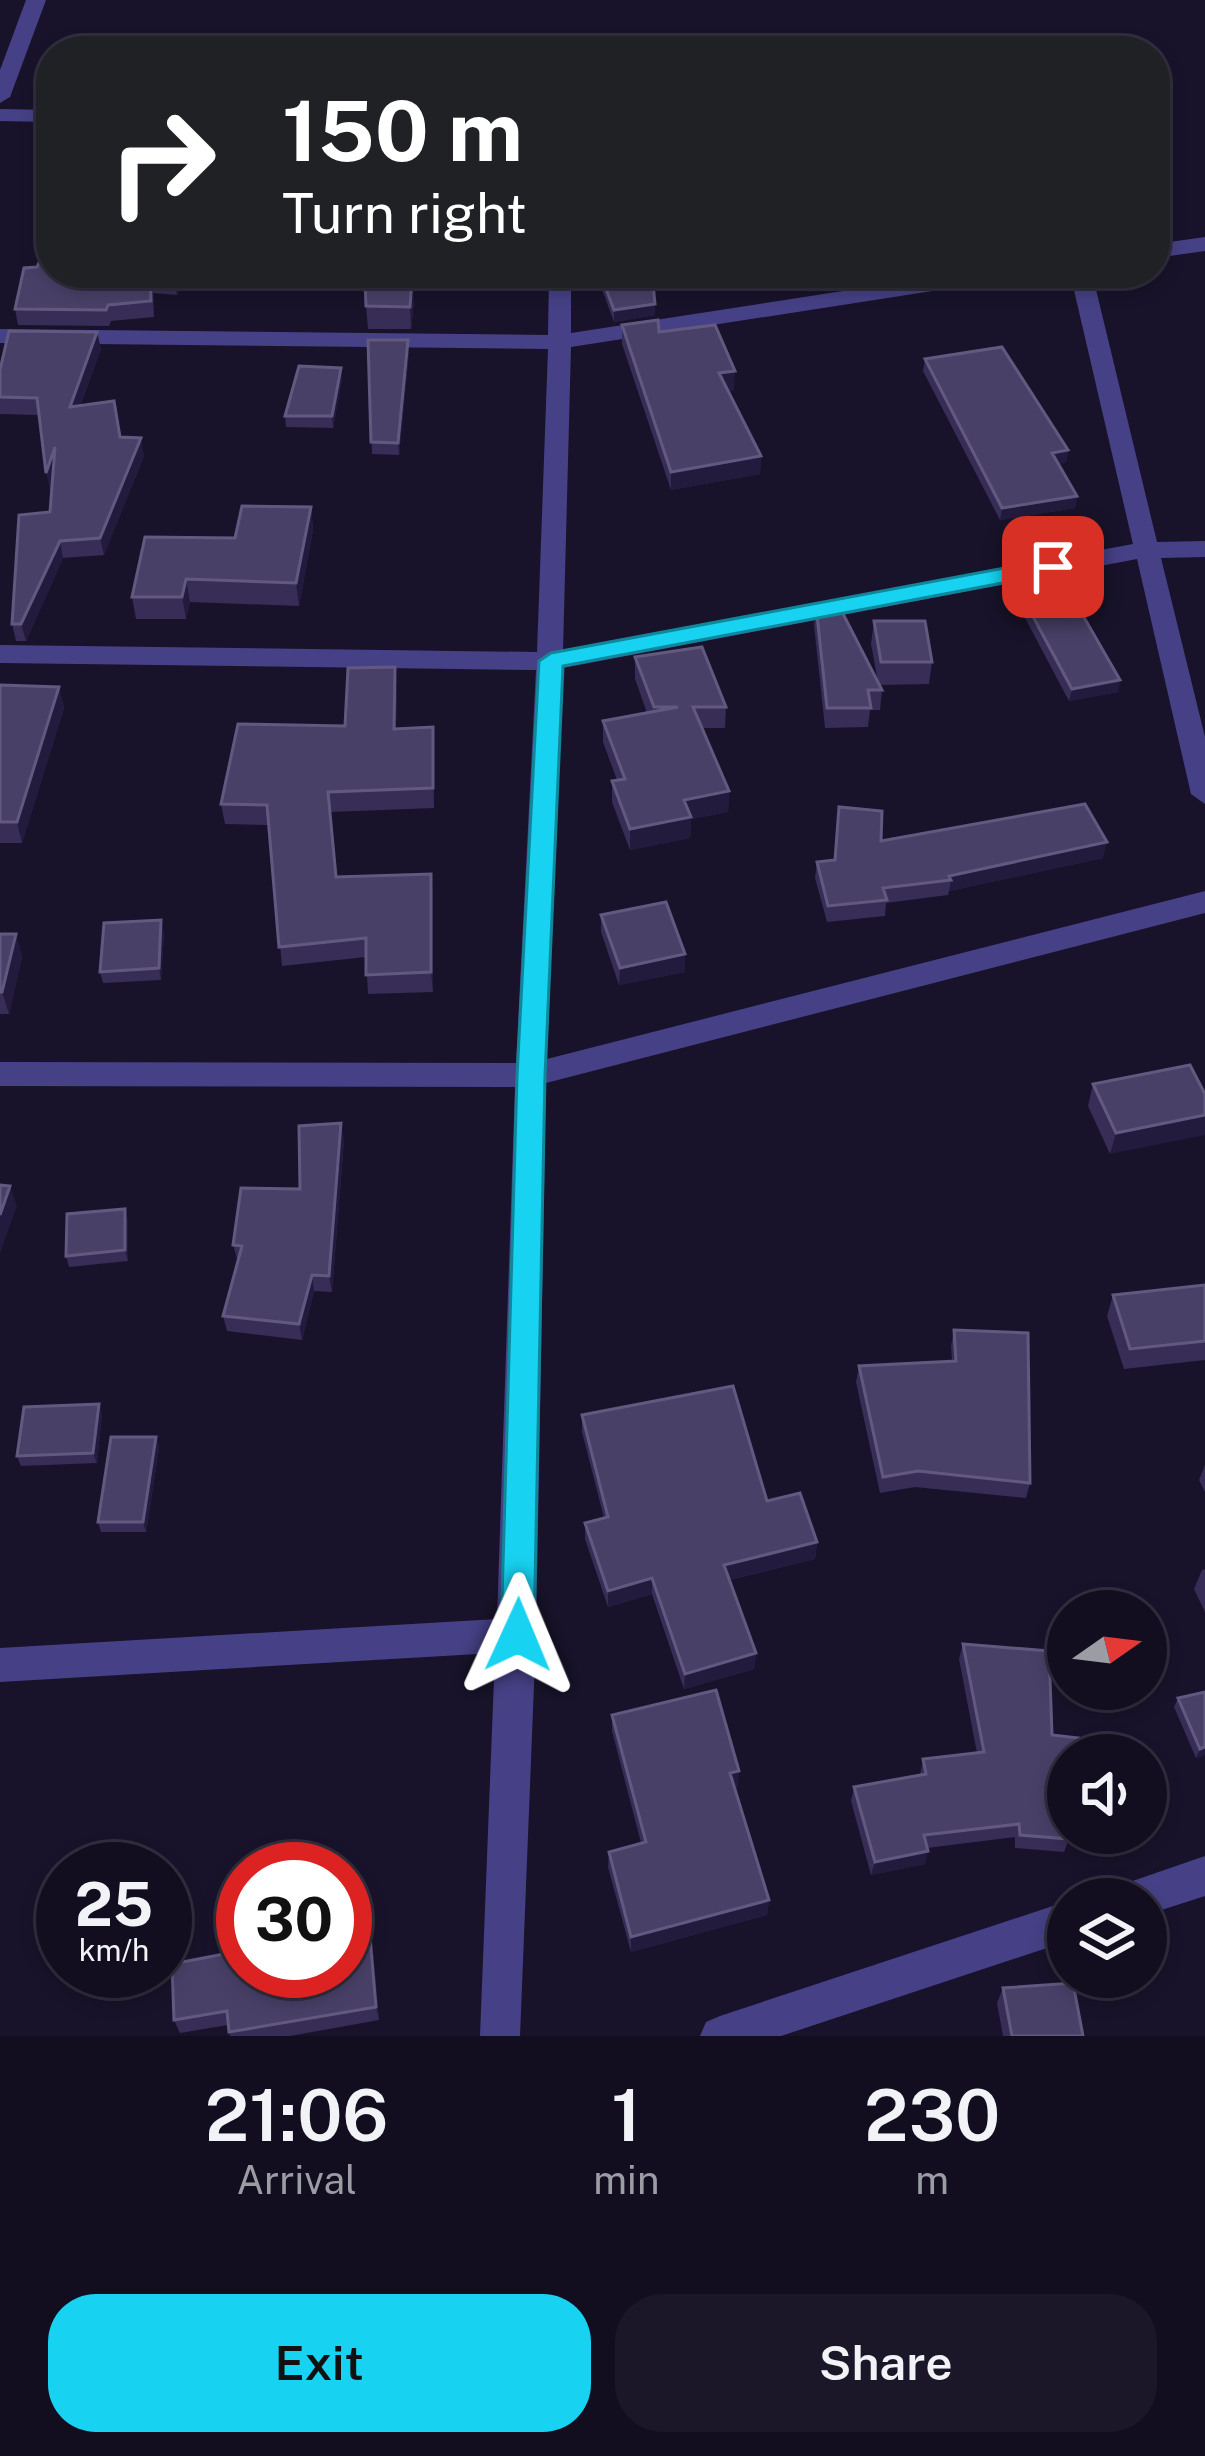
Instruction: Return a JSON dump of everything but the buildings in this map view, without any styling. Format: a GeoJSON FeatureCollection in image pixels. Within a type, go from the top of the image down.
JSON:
{"type":"FeatureCollection","features":[{"type":"Feature","properties":{"kind":"street"},"geometry":{"type":"LineString","coordinates":[[0,97],[36,0]]}},
{"type":"Feature","properties":{"kind":"street"},"geometry":{"type":"LineString","coordinates":[[0,115],[36,116]]}},
{"type":"Feature","properties":{"kind":"street"},"geometry":{"type":"LineString","coordinates":[[1170,249],[1205,244]]}},
{"type":"Feature","properties":{"kind":"street"},"geometry":{"type":"LineString","coordinates":[[500,2036],[518,1635],[531,1076],[551,661],[560,288]]}},
{"type":"Feature","properties":{"kind":"street"},"geometry":{"type":"LineString","coordinates":[[0,336],[560,342],[907,288]]}},
{"type":"Feature","properties":{"kind":"street"},"geometry":{"type":"LineString","coordinates":[[1084,288],[1205,794]]}},
{"type":"Feature","properties":{"kind":"street"},"geometry":{"type":"LineString","coordinates":[[0,654],[551,661],[1144,550],[1205,549]]}},
{"type":"Feature","properties":{"kind":"street"},"geometry":{"type":"LineString","coordinates":[[0,1073],[531,1076],[1205,902]]}},
{"type":"Feature","properties":{"kind":"street"},"geometry":{"type":"LineString","coordinates":[[0,1665],[518,1635]]}},
{"type":"Feature","properties":{"kind":"street"},"geometry":{"type":"LineString","coordinates":[[1167,1888],[1205,1876]]}},
{"type":"Feature","properties":{"kind":"street"},"geometry":{"type":"LineString","coordinates":[[720,2036],[1047,1928]]}},
{"type":"Feature","properties":{"kind":"route"},"geometry":{"type":"LineString","coordinates":[[518,1635],[531,1076],[551,661],[1053,567]]}}]}
